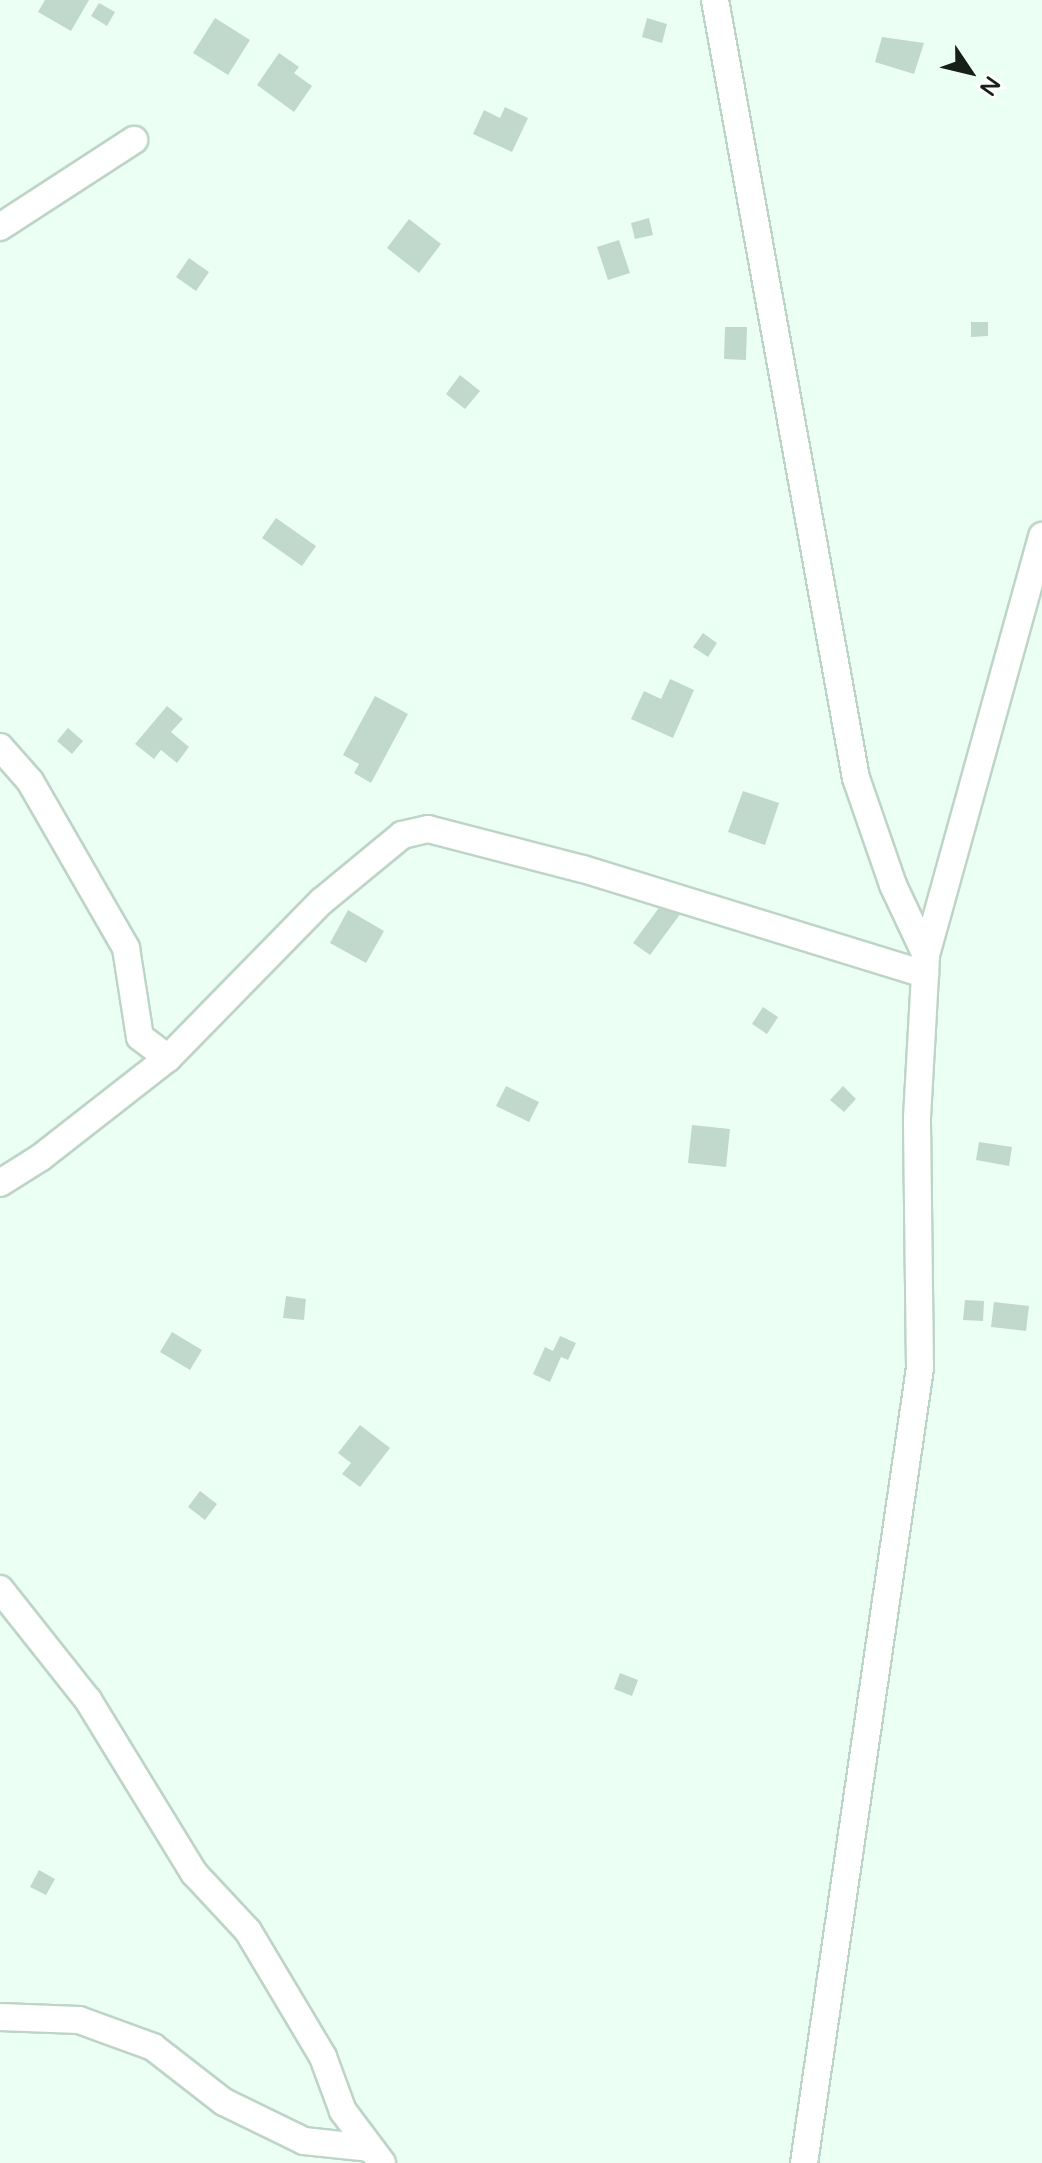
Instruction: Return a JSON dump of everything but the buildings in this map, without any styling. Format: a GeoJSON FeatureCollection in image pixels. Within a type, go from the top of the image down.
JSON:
{"type":"FeatureCollection","features":[{"type":"Feature","properties":{"kind":"street"},"geometry":{"type":"LineString","coordinates":[[715,0],[808,499],[831,660],[856,778],[893,885],[926,964]]}},
{"type":"Feature","properties":{"kind":"street"},"geometry":{"type":"LineString","coordinates":[[0,227],[134,140]]}},
{"type":"Feature","properties":{"kind":"street"},"geometry":{"type":"LineString","coordinates":[[804,2163],[920,1368],[917,1118],[926,964],[1042,536]]}},
{"type":"Feature","properties":{"kind":"street"},"geometry":{"type":"LineString","coordinates":[[0,747],[30,781],[126,948],[140,1037],[168,1058]]}},
{"type":"Feature","properties":{"kind":"street"},"geometry":{"type":"LineString","coordinates":[[0,1183],[40,1158],[168,1058],[322,901],[402,835],[428,829],[926,964]]}},
{"type":"Feature","properties":{"kind":"street"},"geometry":{"type":"LineString","coordinates":[[0,1589],[88,1700],[194,1873],[248,1931],[323,2057],[343,2111],[376,2155]]}},
{"type":"Feature","properties":{"kind":"street"},"geometry":{"type":"LineString","coordinates":[[0,2017],[79,2020],[153,2047],[224,2102],[304,2141],[376,2155]]}}]}
